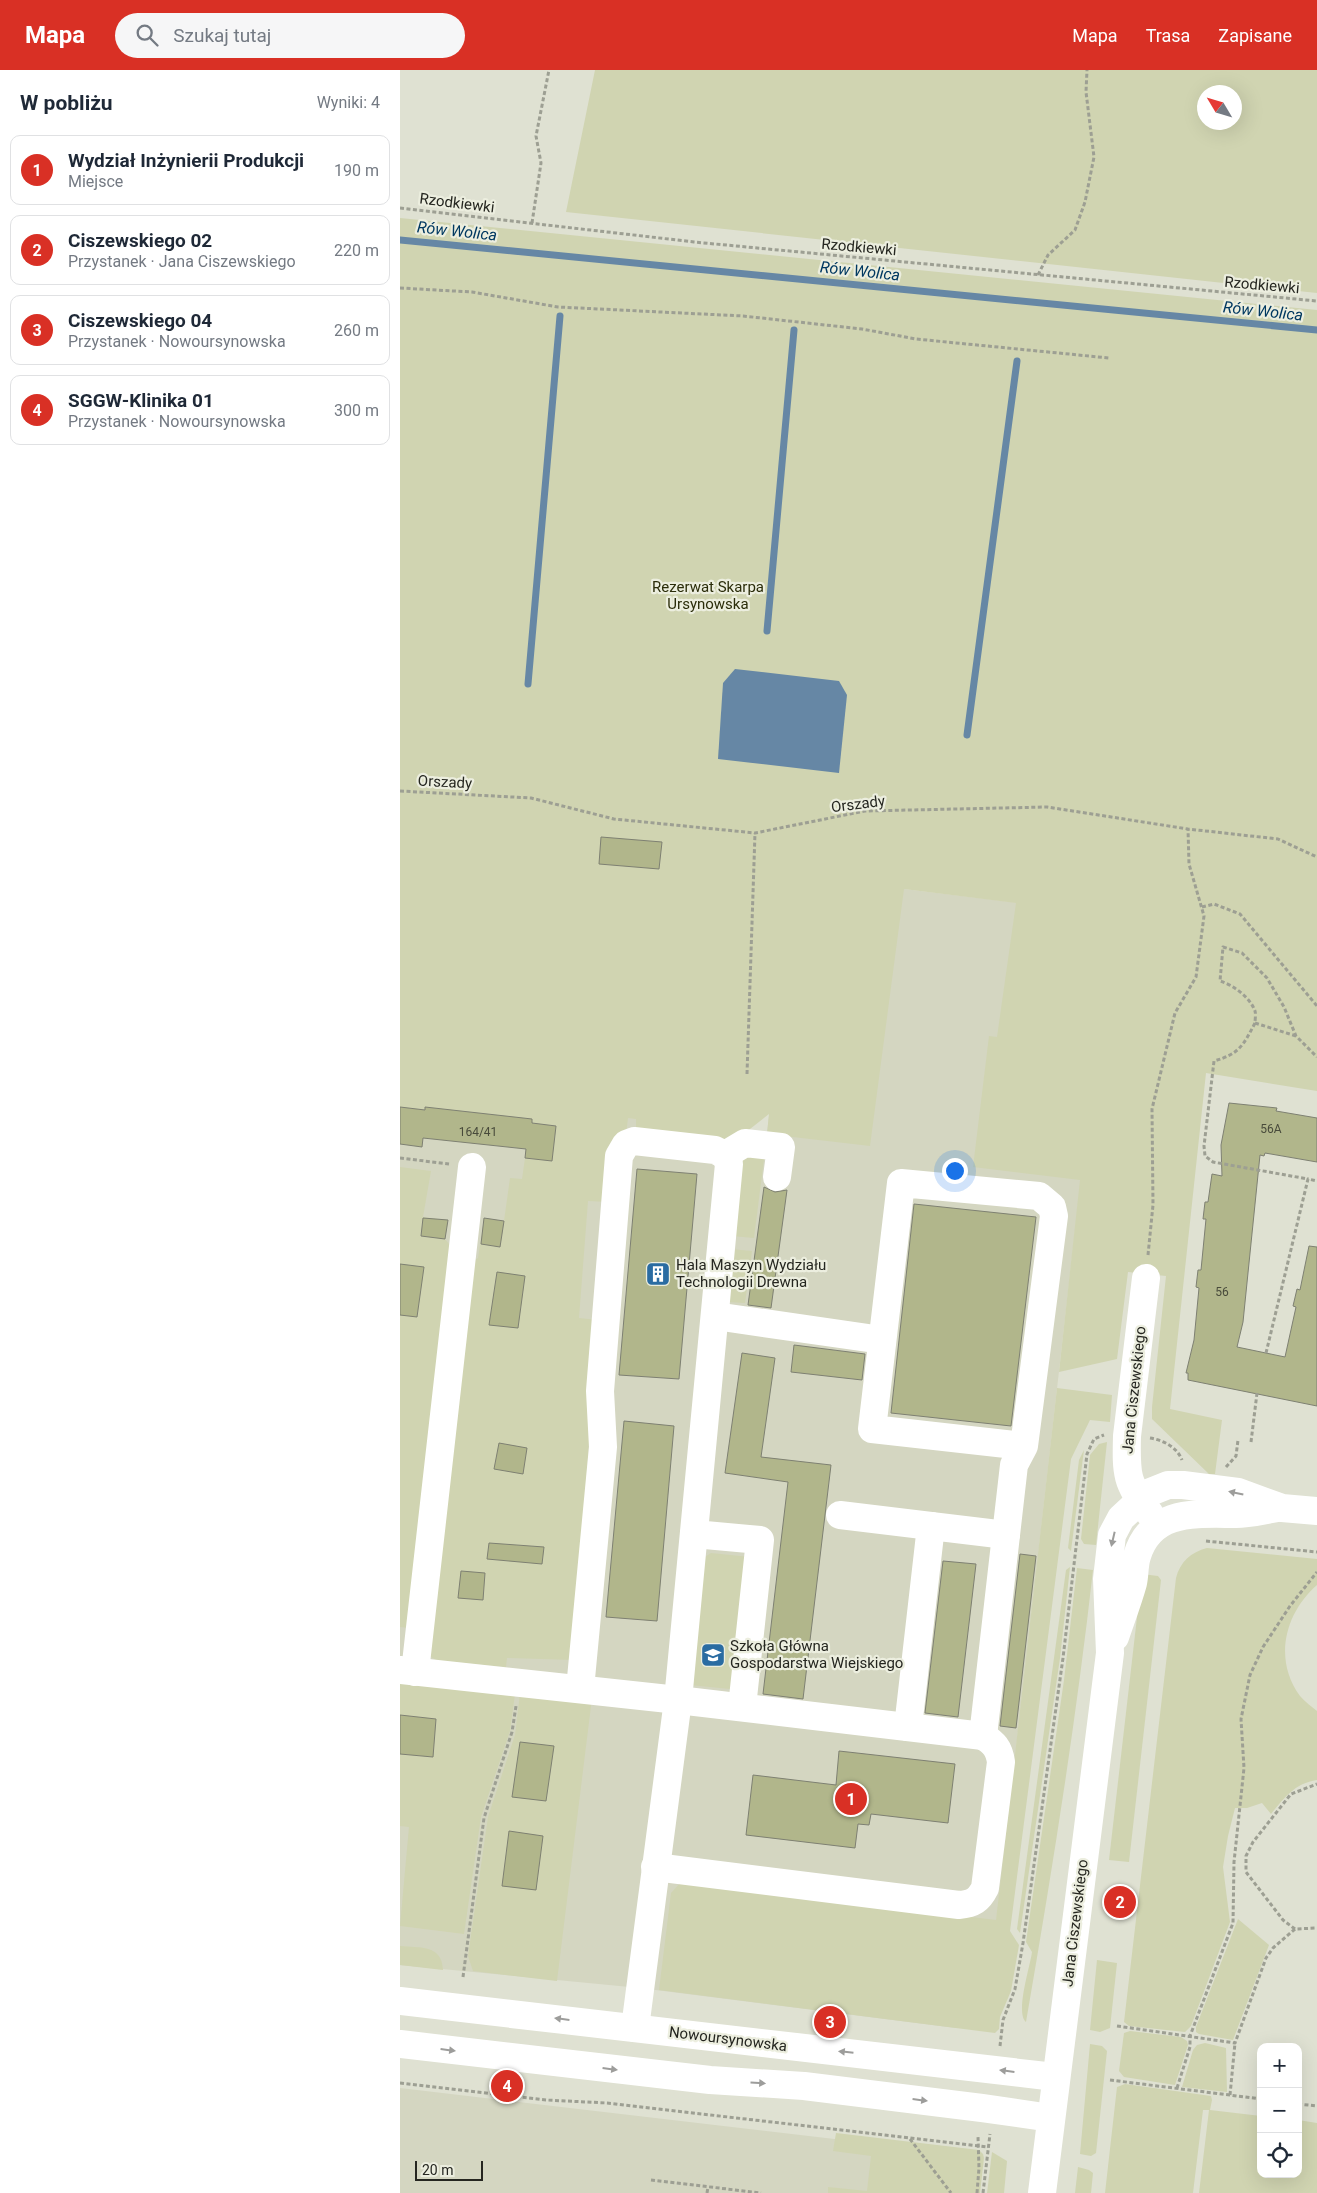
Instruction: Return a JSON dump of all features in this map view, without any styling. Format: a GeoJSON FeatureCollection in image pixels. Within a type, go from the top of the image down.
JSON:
{"type":"FeatureCollection","features":[{"type":"Feature","properties":{"kind":"street"},"geometry":{"type":"LineString","coordinates":[[580,1689],[603,1447],[600,1391],[619,1156],[626,1144],[634,1141],[715,1150],[725,1154],[729,1164],[678,1700],[635,2028]]}},
{"type":"Feature","properties":{"kind":"street"},"geometry":{"type":"LineString","coordinates":[[725,1154],[745,1143],[781,1146],[777,1177]]}},
{"type":"Feature","properties":{"kind":"street"},"geometry":{"type":"LineString","coordinates":[[472,1167],[408,1671],[742,1707],[983,1736],[994,1743],[1000,1752],[1001,1762],[985,1888],[980,1897],[971,1904],[959,1905],[655,1867]]}},
{"type":"Feature","properties":{"kind":"street"},"geometry":{"type":"LineString","coordinates":[[983,1736],[1014,1465],[1024,1446],[1054,1216],[1052,1207],[1039,1196],[901,1183],[872,1429],[1024,1446]]}},
{"type":"Feature","properties":{"kind":"street","name":"Jana Ciszewskiego"},"geometry":{"type":"LineString","coordinates":[[1110,1653],[1134,1581],[1137,1557],[1143,1542],[1159,1525],[1139,1500],[1130,1485],[1127,1461],[1128,1436],[1146,1278]]}},
{"type":"Feature","properties":{"kind":"street"},"geometry":{"type":"LineString","coordinates":[[715,1316],[882,1340]]}},
{"type":"Feature","properties":{"kind":"street"},"geometry":{"type":"LineString","coordinates":[[1139,1500],[1158,1488],[1183,1485],[1238,1492],[1282,1508]]}},
{"type":"Feature","properties":{"kind":"street","name":"Jana Ciszewskiego"},"geometry":{"type":"LineString","coordinates":[[1042,2193],[1055,2077],[1110,1653],[1107,1579],[1112,1535],[1121,1518],[1139,1500]]}},
{"type":"Feature","properties":{"kind":"street"},"geometry":{"type":"LineString","coordinates":[[1159,1525],[1182,1515],[1208,1512],[1237,1514],[1282,1508],[1317,1511]]}},
{"type":"Feature","properties":{"kind":"street"},"geometry":{"type":"LineString","coordinates":[[840,1516],[1006,1535]]}},
{"type":"Feature","properties":{"kind":"street"},"geometry":{"type":"LineString","coordinates":[[908,1727],[931,1526]]}},
{"type":"Feature","properties":{"kind":"street"},"geometry":{"type":"LineString","coordinates":[[694,1534],[760,1540],[742,1707]]}},
{"type":"Feature","properties":{"kind":"street","name":"Nowoursynowska"},"geometry":{"type":"LineString","coordinates":[[400,2000],[1055,2077]]}},
{"type":"Feature","properties":{"kind":"street"},"geometry":{"type":"LineString","coordinates":[[400,2044],[710,2080],[804,2086],[1051,2118]]}},
{"type":"Feature","properties":{"kind":"path"},"geometry":{"type":"LineString","coordinates":[[532,223],[541,163],[536,136],[549,70]]}},
{"type":"Feature","properties":{"kind":"path"},"geometry":{"type":"LineString","coordinates":[[1038,275],[1048,254],[1075,230],[1085,202],[1094,157],[1086,92],[1087,70]]}},
{"type":"Feature","properties":{"kind":"path","name":"Rzodkiewki"},"geometry":{"type":"LineString","coordinates":[[400,208],[694,242],[1317,301]]}},
{"type":"Feature","properties":{"kind":"path"},"geometry":{"type":"LineString","coordinates":[[400,288],[472,292],[558,307],[743,316],[862,329],[926,340],[1109,358]]}},
{"type":"Feature","properties":{"kind":"path","name":"Orszady"},"geometry":{"type":"LineString","coordinates":[[400,791],[531,798],[614,819],[755,833],[865,811],[1046,807],[1188,829],[1278,839],[1317,857]]}},
{"type":"Feature","properties":{"kind":"path"},"geometry":{"type":"LineString","coordinates":[[1146,1278],[1153,1205],[1152,1109],[1174,1013],[1196,977],[1204,916],[1189,864],[1188,829]]}},
{"type":"Feature","properties":{"kind":"path"},"geometry":{"type":"LineString","coordinates":[[747,1074],[755,833]]}},
{"type":"Feature","properties":{"kind":"path"},"geometry":{"type":"LineString","coordinates":[[1202,907],[1214,904],[1240,914],[1317,1006]]}},
{"type":"Feature","properties":{"kind":"path"},"geometry":{"type":"LineString","coordinates":[[1317,1057],[1296,1036],[1284,1007],[1267,978],[1242,953],[1223,947],[1220,981],[1239,991],[1255,1011],[1256,1024],[1246,1042],[1232,1056],[1214,1061],[1204,1146],[1205,1156],[1213,1162],[1317,1181]]}},
{"type":"Feature","properties":{"kind":"path"},"geometry":{"type":"LineString","coordinates":[[1256,1024],[1296,1036]]}},
{"type":"Feature","properties":{"kind":"path"},"geometry":{"type":"LineString","coordinates":[[400,1158],[472,1167]]}},
{"type":"Feature","properties":{"kind":"path"},"geometry":{"type":"LineString","coordinates":[[1266,1353],[1308,1179]]}},
{"type":"Feature","properties":{"kind":"path"},"geometry":{"type":"LineString","coordinates":[[1251,1442],[1257,1393]]}},
{"type":"Feature","properties":{"kind":"path"},"geometry":{"type":"LineString","coordinates":[[1149,1438],[1166,1442],[1181,1456],[1184,1465]]}},
{"type":"Feature","properties":{"kind":"path"},"geometry":{"type":"LineString","coordinates":[[1000,2048],[1003,2020],[1015,1989],[1023,1943],[1063,1658],[1087,1454],[1094,1439]]}},
{"type":"Feature","properties":{"kind":"path"},"geometry":{"type":"LineString","coordinates":[[1225,1472],[1227,1464],[1236,1456],[1238,1440]]}},
{"type":"Feature","properties":{"kind":"path"},"geometry":{"type":"LineString","coordinates":[[1201,1540],[1317,1552]]}},
{"type":"Feature","properties":{"kind":"path"},"geometry":{"type":"LineString","coordinates":[[1177,2088],[1190,2047],[1190,2036],[1233,1923],[1234,1862],[1244,1768],[1241,1719],[1250,1675],[1263,1647],[1290,1606],[1317,1572]]}},
{"type":"Feature","properties":{"kind":"path"},"geometry":{"type":"LineString","coordinates":[[463,1977],[484,1818],[512,1732],[519,1682]]}},
{"type":"Feature","properties":{"kind":"path"},"geometry":{"type":"LineString","coordinates":[[1317,1784],[1291,1794],[1254,1842],[1246,1856],[1246,1872],[1282,1920],[1295,1929],[1317,1928]]}},
{"type":"Feature","properties":{"kind":"path"},"geometry":{"type":"LineString","coordinates":[[1230,2095],[1235,2043],[1266,1958],[1273,1948],[1295,1929]]}},
{"type":"Feature","properties":{"kind":"path"},"geometry":{"type":"LineString","coordinates":[[1116,2026],[1235,2043]]}},
{"type":"Feature","properties":{"kind":"path"},"geometry":{"type":"LineString","coordinates":[[1110,2080],[1257,2098]]}},
{"type":"Feature","properties":{"kind":"path"},"geometry":{"type":"LineString","coordinates":[[400,2083],[546,2100],[607,2103],[988,2148]]}},
{"type":"Feature","properties":{"kind":"path"},"geometry":{"type":"LineString","coordinates":[[1302,2104],[1317,2106]]}},
{"type":"Feature","properties":{"kind":"path"},"geometry":{"type":"LineString","coordinates":[[983,2193],[991,2127]]}},
{"type":"Feature","properties":{"kind":"path"},"geometry":{"type":"LineString","coordinates":[[977,2193],[979,2168],[978,2136]]}},
{"type":"Feature","properties":{"kind":"path"},"geometry":{"type":"LineString","coordinates":[[910,2138],[951,2193]]}},
{"type":"Feature","properties":{"kind":"path"},"geometry":{"type":"LineString","coordinates":[[651,2180],[761,2193]]}},
{"type":"Feature","properties":{"kind":"path"},"geometry":{"type":"LineString","coordinates":[[707,2193],[708,2187]]}},
{"type":"Feature","properties":{"kind":"shaded area","name":"Szkoła Główna Gospodarstwa Wiejskiego"},"geometry":{"type":"Polygon","coordinates":[[[796,876],[1111,914],[987,2004],[956,2028],[640,1988],[400,1965],[400,877],[747,1131],[767,1133],[796,876]]]}},
{"type":"Feature","properties":{"kind":"shaded area"},"geometry":{"type":"Polygon","coordinates":[[[400,2088],[911,2148],[946,2193],[400,2193],[400,2088]]]}},
{"type":"Feature","properties":{"kind":"green space"},"geometry":{"type":"Polygon","coordinates":[[[595,70],[1317,70],[1317,293],[566,212],[595,70]]]}},
{"type":"Feature","properties":{"kind":"green space","name":"Rezerwat Skarpa Ursynowska"},"geometry":{"type":"Polygon","coordinates":[[[400,218],[1317,310],[1317,1091],[1206,1073],[1170,1409],[1222,1420],[1215,1474],[1209,1474],[1152,1419],[1166,1276],[1128,1272],[1117,1359],[1059,1372],[1080,1180],[973,1167],[989,1036],[997,1037],[1016,903],[904,889],[870,1146],[767,1134],[769,1114],[727,1147],[636,1131],[636,1119],[628,1118],[626,1134],[608,1202],[588,1201],[579,1318],[598,1320],[573,1660],[507,1658],[506,1667],[438,1661],[424,1653],[466,1265],[478,1258],[484,1218],[504,1221],[510,1178],[522,1179],[525,1158],[552,1161],[556,1126],[532,1123],[532,1119],[425,1107],[425,1110],[400,1107],[400,218]]]}},
{"type":"Feature","properties":{"kind":"green space"},"geometry":{"type":"Polygon","coordinates":[[[739,1148],[765,1151],[754,1238],[732,1236],[739,1148]]]}},
{"type":"Feature","properties":{"kind":"green space"},"geometry":{"type":"Polygon","coordinates":[[[400,1167],[431,1171],[423,1217],[448,1220],[445,1239],[453,1249],[410,1628],[400,1627],[400,1167]]]}},
{"type":"Feature","properties":{"kind":"green space"},"geometry":{"type":"Polygon","coordinates":[[[730,1249],[752,1251],[745,1303],[728,1302],[730,1249]]]}},
{"type":"Feature","properties":{"kind":"green space"},"geometry":{"type":"Polygon","coordinates":[[[1057,1388],[1112,1395],[1110,1422],[1090,1420],[1071,1459],[1010,1931],[1019,1945],[1011,1991],[1000,2017],[999,2029],[995,2033],[659,1990],[671,1893],[681,1882],[996,1920],[1057,1388]]]}},
{"type":"Feature","properties":{"kind":"green space"},"geometry":{"type":"Polygon","coordinates":[[[1107,1442],[1096,1545],[1084,1544],[1081,1539],[1090,1455],[1099,1444],[1107,1442]]]}},
{"type":"Feature","properties":{"kind":"green space"},"geometry":{"type":"Polygon","coordinates":[[[1084,1450],[1071,1551],[1068,1548],[1079,1460],[1084,1450]]]}},
{"type":"Feature","properties":{"kind":"green space"},"geometry":{"type":"Polygon","coordinates":[[[1207,1548],[1317,1559],[1317,1585],[1306,1596],[1290,1623],[1286,1637],[1285,1652],[1292,1682],[1300,1696],[1317,1711],[1317,1780],[1302,1784],[1296,1788],[1285,1797],[1271,1814],[1262,1803],[1247,1808],[1235,1808],[1223,1867],[1230,1922],[1191,2026],[1185,2032],[1129,2026],[1124,2022],[1176,1578],[1180,1567],[1187,1558],[1207,1548]]]}},
{"type":"Feature","properties":{"kind":"green space"},"geometry":{"type":"Polygon","coordinates":[[[711,1553],[750,1557],[735,1687],[730,1689],[690,1685],[702,1559],[711,1553]]]}},
{"type":"Feature","properties":{"kind":"green space"},"geometry":{"type":"Polygon","coordinates":[[[1070,1567],[1060,1658],[1020,1933],[1017,1929],[1066,1570],[1070,1567]]]}},
{"type":"Feature","properties":{"kind":"green space"},"geometry":{"type":"Polygon","coordinates":[[[1077,1568],[1093,1570],[1063,1797],[1026,2022],[1022,2009],[1032,1952],[1026,1942],[1064,1680],[1077,1568]]]}},
{"type":"Feature","properties":{"kind":"green space"},"geometry":{"type":"Polygon","coordinates":[[[1142,1574],[1158,1576],[1161,1580],[1129,1862],[1109,1860],[1142,1574]]]}},
{"type":"Feature","properties":{"kind":"green space"},"geometry":{"type":"Polygon","coordinates":[[[400,1681],[515,1694],[510,1731],[481,1817],[464,1934],[400,1926],[409,1827],[400,1826],[400,1681]]]}},
{"type":"Feature","properties":{"kind":"green space"},"geometry":{"type":"Polygon","coordinates":[[[520,1693],[592,1698],[557,1981],[473,1971],[468,1956],[488,1817],[515,1735],[520,1693]]]}},
{"type":"Feature","properties":{"kind":"green space"},"geometry":{"type":"Polygon","coordinates":[[[1238,1919],[1269,1945],[1233,2040],[1199,2034],[1196,2032],[1196,2027],[1238,1919]]]}},
{"type":"Feature","properties":{"kind":"green space"},"geometry":{"type":"Polygon","coordinates":[[[400,1946],[428,1949],[434,1952],[442,1962],[443,1970],[400,1965],[400,1946]]]}},
{"type":"Feature","properties":{"kind":"green space"},"geometry":{"type":"Polygon","coordinates":[[[1097,1960],[1117,1963],[1110,2028],[1100,2032],[1090,2030],[1097,1960]]]}},
{"type":"Feature","properties":{"kind":"green space"},"geometry":{"type":"Polygon","coordinates":[[[1130,2031],[1181,2037],[1187,2041],[1188,2045],[1175,2085],[1124,2077],[1119,2071],[1124,2033],[1130,2031]]]}},
{"type":"Feature","properties":{"kind":"green space"},"geometry":{"type":"Polygon","coordinates":[[[1205,2043],[1226,2048],[1227,2092],[1182,2087],[1193,2050],[1197,2045],[1205,2043]]]}},
{"type":"Feature","properties":{"kind":"green space"},"geometry":{"type":"Polygon","coordinates":[[[1090,2044],[1102,2046],[1107,2051],[1096,2153],[1091,2156],[1080,2154],[1090,2044]]]}},
{"type":"Feature","properties":{"kind":"green space"},"geometry":{"type":"Polygon","coordinates":[[[1125,2084],[1211,2096],[1210,2110],[1257,2116],[1257,2178],[1302,2178],[1302,2121],[1317,2123],[1317,2193],[1199,2193],[1209,2110],[1203,2110],[1193,2193],[1105,2193],[1117,2087],[1125,2084]]]}},
{"type":"Feature","properties":{"kind":"green space"},"geometry":{"type":"Polygon","coordinates":[[[836,2133],[979,2150],[984,2158],[980,2193],[828,2193],[828,2187],[867,2191],[871,2156],[833,2151],[836,2133]]]}},
{"type":"Feature","properties":{"kind":"green space"},"geometry":{"type":"Polygon","coordinates":[[[992,2152],[1007,2161],[1004,2193],[987,2193],[992,2152]]]}},
{"type":"Feature","properties":{"kind":"green space"},"geometry":{"type":"Polygon","coordinates":[[[1078,2167],[1093,2173],[1091,2193],[1075,2193],[1078,2167]]]}},
{"type":"Feature","properties":{"kind":"water"},"geometry":{"type":"Polygon","coordinates":[[[735,669],[839,681],[847,695],[839,773],[718,759],[723,683],[735,669]]]}},
{"type":"Feature","properties":{"kind":"building"},"geometry":{"type":"Polygon","coordinates":[[[601,837],[662,842],[659,869],[599,864],[601,837]]]}},
{"type":"Feature","properties":{"kind":"building"},"geometry":{"type":"Polygon","coordinates":[[[1229,1103],[1277,1108],[1276,1111],[1317,1118],[1317,1162],[1265,1153],[1264,1156],[1260,1155],[1243,1322],[1237,1347],[1285,1357],[1296,1307],[1293,1306],[1297,1289],[1300,1290],[1309,1246],[1317,1247],[1317,1406],[1188,1380],[1188,1373],[1186,1373],[1194,1340],[1199,1288],[1196,1287],[1198,1270],[1201,1270],[1206,1219],[1203,1219],[1205,1202],[1208,1202],[1212,1174],[1222,1176],[1221,1145],[1229,1103]]]}},
{"type":"Feature","properties":{"kind":"building"},"geometry":{"type":"Polygon","coordinates":[[[400,1107],[425,1110],[425,1107],[532,1119],[532,1123],[556,1126],[552,1161],[525,1158],[526,1149],[423,1138],[422,1147],[400,1144],[400,1107]]]}},
{"type":"Feature","properties":{"kind":"building","name":"Hala Maszyn Wydziału Technologii Drewna"},"geometry":{"type":"Polygon","coordinates":[[[637,1169],[697,1174],[679,1379],[619,1375],[637,1169]]]}},
{"type":"Feature","properties":{"kind":"building"},"geometry":{"type":"Polygon","coordinates":[[[764,1187],[775,1192],[787,1190],[771,1308],[748,1305],[764,1187]]]}},
{"type":"Feature","properties":{"kind":"building"},"geometry":{"type":"Polygon","coordinates":[[[914,1204],[1036,1217],[1011,1426],[891,1413],[914,1204]]]}},
{"type":"Feature","properties":{"kind":"building"},"geometry":{"type":"Polygon","coordinates":[[[423,1218],[448,1220],[445,1239],[421,1236],[423,1218]]]}},
{"type":"Feature","properties":{"kind":"building"},"geometry":{"type":"Polygon","coordinates":[[[484,1218],[504,1221],[500,1247],[481,1244],[484,1218]]]}},
{"type":"Feature","properties":{"kind":"building"},"geometry":{"type":"Polygon","coordinates":[[[400,1264],[424,1267],[417,1317],[400,1315],[400,1264]]]}},
{"type":"Feature","properties":{"kind":"building"},"geometry":{"type":"Polygon","coordinates":[[[497,1272],[525,1276],[518,1328],[489,1325],[497,1272]]]}},
{"type":"Feature","properties":{"kind":"building"},"geometry":{"type":"Polygon","coordinates":[[[794,1345],[865,1354],[862,1380],[791,1372],[794,1345]]]}},
{"type":"Feature","properties":{"kind":"building"},"geometry":{"type":"Polygon","coordinates":[[[742,1353],[775,1358],[761,1457],[831,1465],[803,1699],[763,1694],[788,1482],[725,1473],[742,1353]]]}},
{"type":"Feature","properties":{"kind":"building"},"geometry":{"type":"Polygon","coordinates":[[[624,1421],[674,1426],[657,1621],[606,1617],[624,1421]]]}},
{"type":"Feature","properties":{"kind":"building"},"geometry":{"type":"Polygon","coordinates":[[[499,1443],[527,1448],[523,1474],[494,1469],[499,1443]]]}},
{"type":"Feature","properties":{"kind":"building"},"geometry":{"type":"Polygon","coordinates":[[[489,1543],[544,1547],[542,1564],[487,1559],[489,1543]]]}},
{"type":"Feature","properties":{"kind":"building"},"geometry":{"type":"Polygon","coordinates":[[[1020,1554],[1036,1556],[1016,1728],[1000,1726],[1020,1554]]]}},
{"type":"Feature","properties":{"kind":"building"},"geometry":{"type":"Polygon","coordinates":[[[943,1561],[976,1564],[958,1717],[925,1713],[943,1561]]]}},
{"type":"Feature","properties":{"kind":"building"},"geometry":{"type":"Polygon","coordinates":[[[461,1571],[485,1573],[483,1600],[458,1598],[461,1571]]]}},
{"type":"Feature","properties":{"kind":"building"},"geometry":{"type":"Polygon","coordinates":[[[400,1715],[436,1719],[433,1757],[400,1754],[400,1715]]]}},
{"type":"Feature","properties":{"kind":"building"},"geometry":{"type":"Polygon","coordinates":[[[520,1742],[554,1746],[546,1801],[512,1797],[520,1742]]]}},
{"type":"Feature","properties":{"kind":"building"},"geometry":{"type":"Polygon","coordinates":[[[839,1751],[955,1764],[948,1823],[871,1814],[869,1825],[858,1824],[855,1848],[746,1835],[753,1775],[836,1785],[839,1751]]]}},
{"type":"Feature","properties":{"kind":"building"},"geometry":{"type":"Polygon","coordinates":[[[509,1831],[543,1836],[536,1890],[502,1886],[509,1831]]]}},
{"type":"Feature","properties":{"kind":"waterway","name":"Rów Wolica"},"geometry":{"type":"LineString","coordinates":[[400,240],[1317,330]]}},
{"type":"Feature","properties":{"kind":"waterway"},"geometry":{"type":"LineString","coordinates":[[528,684],[560,316]]}},
{"type":"Feature","properties":{"kind":"waterway"},"geometry":{"type":"LineString","coordinates":[[767,631],[794,330]]}},
{"type":"Feature","properties":{"kind":"waterway"},"geometry":{"type":"LineString","coordinates":[[967,735],[1017,361]]}},
{"type":"Feature","properties":{"kind":"place","name":"Hala Maszyn Wydziału Technologii Drewna"},"geometry":{"type":"Point","coordinates":[658,1274]}},
{"type":"Feature","properties":{"kind":"place","name":"Szkoła Główna Gospodarstwa Wiejskiego"},"geometry":{"type":"Point","coordinates":[713,1655]}},
{"type":"Feature","properties":{"kind":"place","name":"Wydział Inżynierii Produkcji"},"geometry":{"type":"Point","coordinates":[851,1799]}},
{"type":"Feature","properties":{"kind":"place","name":"Ciszewskiego 02"},"geometry":{"type":"Point","coordinates":[1120,1902]}},
{"type":"Feature","properties":{"kind":"place","name":"Ciszewskiego 04"},"geometry":{"type":"Point","coordinates":[830,2022]}},
{"type":"Feature","properties":{"kind":"place","name":"SGGW-Klinika 01"},"geometry":{"type":"Point","coordinates":[507,2086]}}]}
